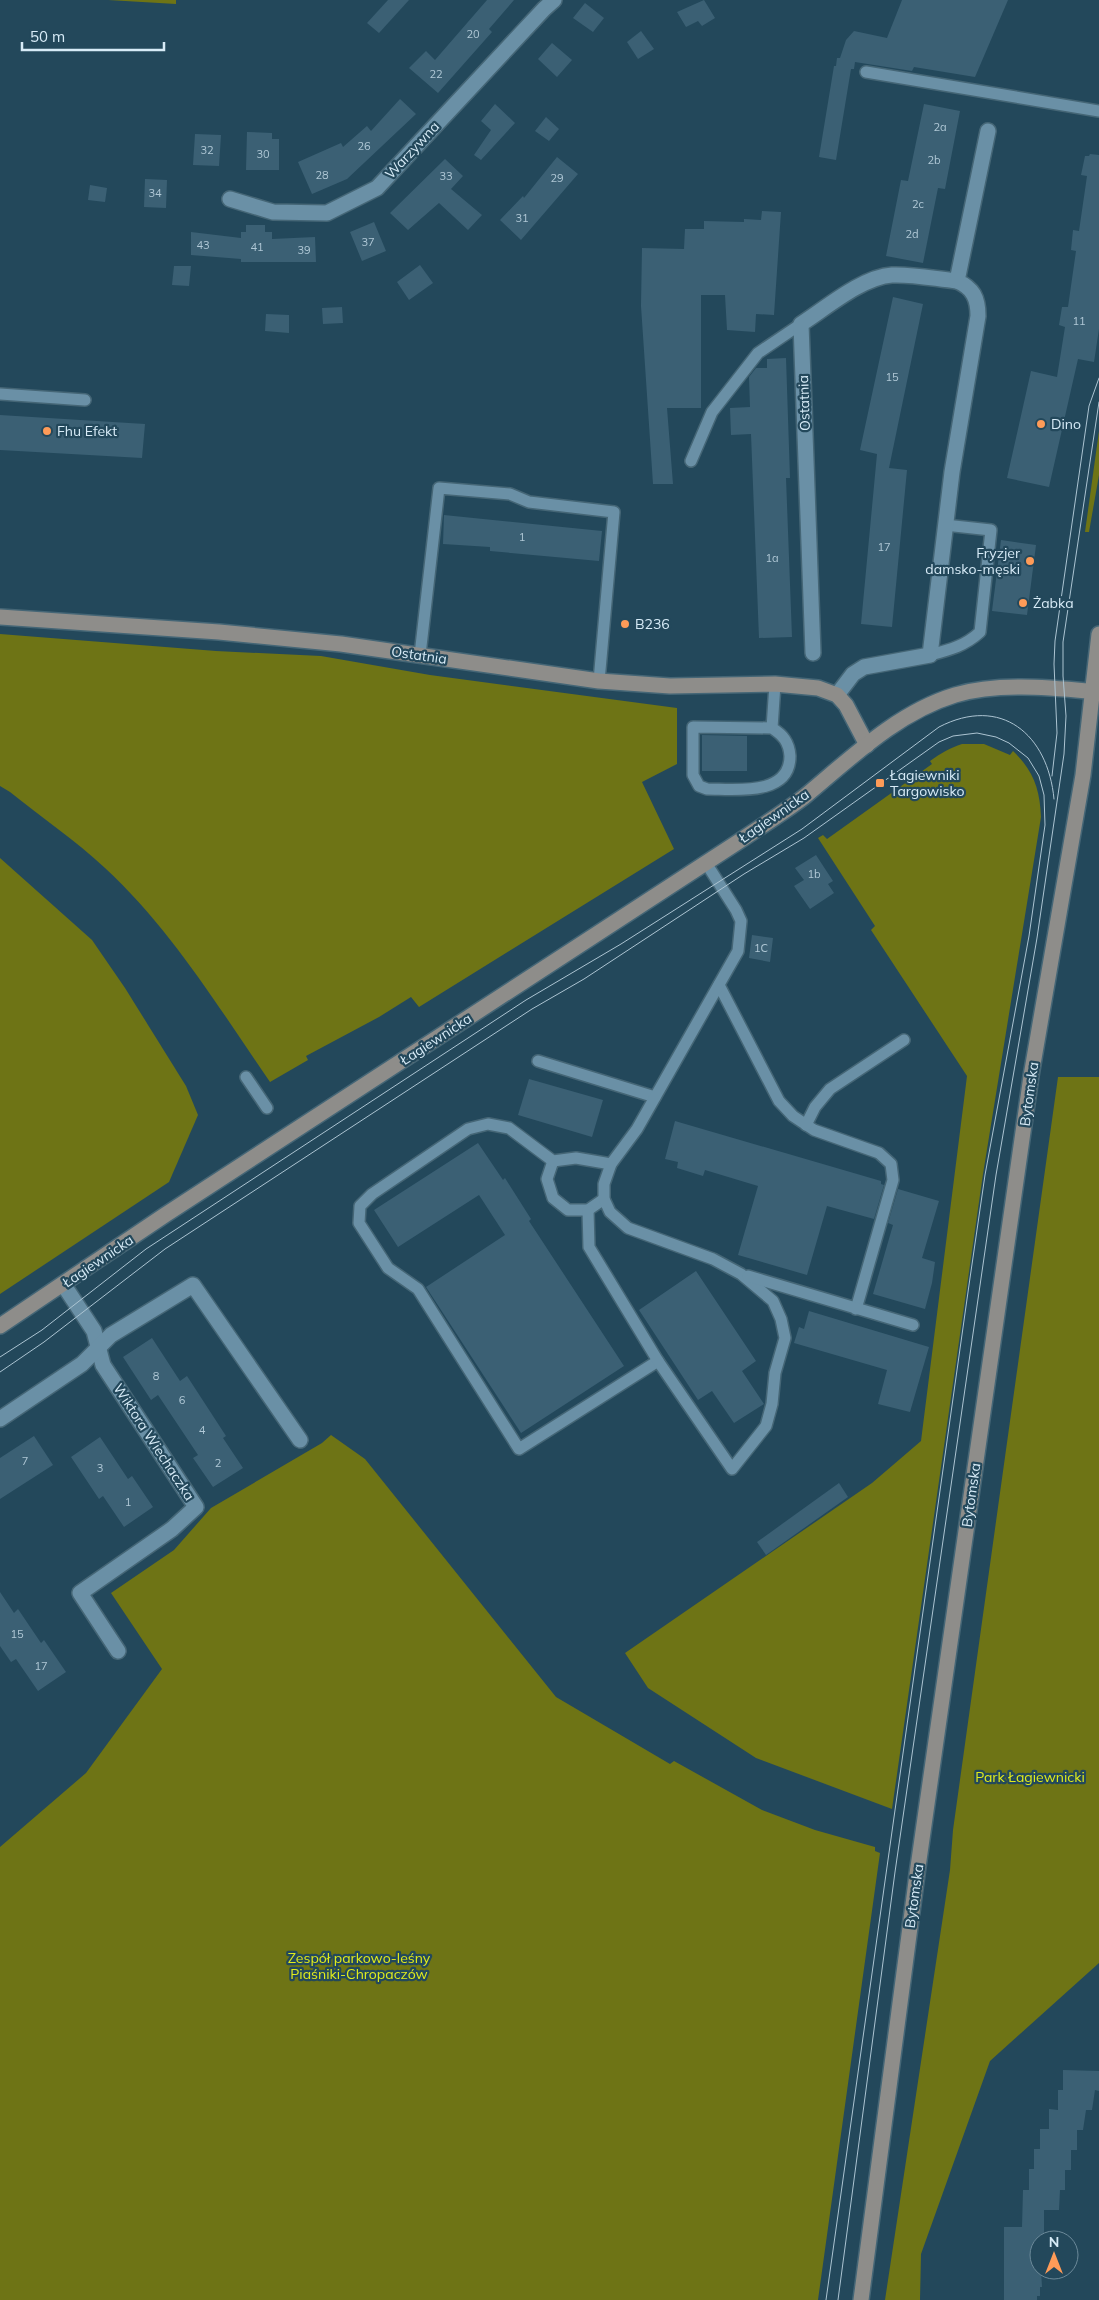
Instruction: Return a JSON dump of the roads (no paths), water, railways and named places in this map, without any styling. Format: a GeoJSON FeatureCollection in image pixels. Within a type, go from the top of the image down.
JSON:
{"type":"FeatureCollection","features":[{"type":"Feature","properties":{"kind":"street","name":"Warzywna"},"geometry":{"type":"LineString","coordinates":[[230,199],[273,212],[327,213],[377,188],[554,0]]}},
{"type":"Feature","properties":{"kind":"street"},"geometry":{"type":"LineString","coordinates":[[957,281],[988,131]]}},
{"type":"Feature","properties":{"kind":"street"},"geometry":{"type":"LineString","coordinates":[[801,324],[862,284],[875,278],[892,275],[957,281],[968,286],[978,303],[978,316],[945,525],[930,655],[864,667],[853,674],[837,695],[846,705],[867,745],[930,704],[956,695],[1015,688],[1096,692]]}},
{"type":"Feature","properties":{"kind":"street","name":"Ostatnia"},"geometry":{"type":"LineString","coordinates":[[801,324],[813,652]]}},
{"type":"Feature","properties":{"kind":"street","name":"Ostatnia"},"geometry":{"type":"LineString","coordinates":[[0,616],[219,632],[341,644],[599,682],[670,686],[775,684],[818,688],[837,695]]}},
{"type":"Feature","properties":{"kind":"street","name":"Bytomska"},"geometry":{"type":"LineString","coordinates":[[861,2300],[917,1874],[1032,1067],[1072,843],[1096,692],[1099,634]]}},
{"type":"Feature","properties":{"kind":"street","name":"Łagiewnicka"},"geometry":{"type":"LineString","coordinates":[[0,1326],[706,863],[801,798],[867,745]]}},
{"type":"Feature","properties":{"kind":"street","name":"Wiktora Wiechaczka"},"geometry":{"type":"LineString","coordinates":[[63,1284],[94,1331],[103,1365],[196,1507],[172,1529],[80,1592],[118,1651]]}},
{"type":"Feature","properties":{"kind":"street"},"geometry":{"type":"LineString","coordinates":[[0,1418],[82,1364],[111,1335],[193,1285],[300,1440]]}},
{"type":"Feature","properties":{"kind":"lane"},"geometry":{"type":"LineString","coordinates":[[866,72],[1099,111]]}},
{"type":"Feature","properties":{"kind":"lane"},"geometry":{"type":"LineString","coordinates":[[691,461],[712,412],[758,353],[801,324]]}},
{"type":"Feature","properties":{"kind":"lane"},"geometry":{"type":"LineString","coordinates":[[0,394],[85,400]]}},
{"type":"Feature","properties":{"kind":"lane"},"geometry":{"type":"LineString","coordinates":[[420,655],[439,488],[510,494],[529,502],[614,512],[599,682]]}},
{"type":"Feature","properties":{"kind":"lane"},"geometry":{"type":"LineString","coordinates":[[930,655],[955,649],[972,640],[980,632],[991,530],[945,525]]}},
{"type":"Feature","properties":{"kind":"lane"},"geometry":{"type":"LineString","coordinates":[[772,728],[775,684]]}},
{"type":"Feature","properties":{"kind":"lane"},"geometry":{"type":"LineString","coordinates":[[693,727],[772,728],[783,735],[789,747],[790,759],[786,772],[778,779],[760,790],[707,789],[699,786],[693,776],[693,727]]}},
{"type":"Feature","properties":{"kind":"lane"},"geometry":{"type":"LineString","coordinates":[[588,1210],[589,1247],[658,1361],[732,1469],[766,1426],[772,1404],[775,1373],[786,1338],[781,1319],[773,1301],[741,1274],[714,1259],[628,1228],[610,1212],[604,1199],[604,1184],[611,1164],[627,1144],[738,952],[740,921],[706,863]]}},
{"type":"Feature","properties":{"kind":"lane"},"geometry":{"type":"LineString","coordinates":[[719,984],[779,1101],[793,1116],[814,1130],[846,1143],[879,1153],[891,1164],[893,1180],[856,1308]]}},
{"type":"Feature","properties":{"kind":"lane"},"geometry":{"type":"LineString","coordinates":[[806,1125],[815,1108],[830,1089],[904,1040]]}},
{"type":"Feature","properties":{"kind":"lane"},"geometry":{"type":"LineString","coordinates":[[538,1061],[655,1097]]}},
{"type":"Feature","properties":{"kind":"lane"},"geometry":{"type":"LineString","coordinates":[[246,1077],[267,1108]]}},
{"type":"Feature","properties":{"kind":"lane"},"geometry":{"type":"LineString","coordinates":[[611,1164],[576,1158],[553,1160],[509,1128],[488,1124],[468,1129],[372,1194],[360,1206],[359,1223],[388,1268],[418,1289],[519,1449],[658,1361]]}},
{"type":"Feature","properties":{"kind":"lane"},"geometry":{"type":"LineString","coordinates":[[553,1160],[547,1179],[553,1198],[568,1210],[588,1210],[604,1199]]}},
{"type":"Feature","properties":{"kind":"lane"},"geometry":{"type":"LineString","coordinates":[[741,1274],[913,1325]]}},
{"type":"Feature","properties":{"kind":"tram line"},"geometry":{"type":"LineString","coordinates":[[1052,776],[1057,733],[1055,641],[1089,406],[1099,378]]}},
{"type":"Feature","properties":{"kind":"tram line"},"geometry":{"type":"LineString","coordinates":[[838,2300],[895,1872],[996,1175],[1037,938],[1064,754],[1066,716],[1063,642],[1099,402]]}},
{"type":"Feature","properties":{"kind":"tram line"},"geometry":{"type":"LineString","coordinates":[[0,1357],[42,1330],[146,1249],[526,1000],[621,944],[802,829],[939,727],[961,718],[982,716],[1001,719],[1017,727],[1031,739],[1042,756],[1050,776],[1054,799]]}},
{"type":"Feature","properties":{"kind":"tram line"},"geometry":{"type":"LineString","coordinates":[[0,1372],[44,1342],[165,1249],[532,1009],[584,979],[744,874],[804,838],[939,742],[953,736],[977,733],[996,737],[1009,743],[1028,758],[1039,776],[1044,795],[1045,825],[1029,936],[985,1175],[826,2300]]}},
{"type":"Feature","properties":{"kind":"place","name":"Dino"},"geometry":{"type":"Point","coordinates":[1041,424]}},
{"type":"Feature","properties":{"kind":"place","name":"Fhu Efekt"},"geometry":{"type":"Point","coordinates":[47,431]}},
{"type":"Feature","properties":{"kind":"place","name":"Fryzjer damsko-męski"},"geometry":{"type":"Point","coordinates":[1030,561]}},
{"type":"Feature","properties":{"kind":"place","name":"Żabka"},"geometry":{"type":"Point","coordinates":[1023,603]}},
{"type":"Feature","properties":{"kind":"place","name":"B236"},"geometry":{"type":"Point","coordinates":[625,624]}},
{"type":"Feature","properties":{"kind":"place","name":"Łagiewniki Targowisko"},"geometry":{"type":"Point","coordinates":[880,783]}},
{"type":"Feature","properties":{"kind":"park label","name":"Park Łagiewnicki"},"geometry":{"type":"Point","coordinates":[1030,1777]}},
{"type":"Feature","properties":{"kind":"park label","name":"Zespół parkowo-leśny Piaśniki-Chropaczów"},"geometry":{"type":"Point","coordinates":[359,1966]}}]}
